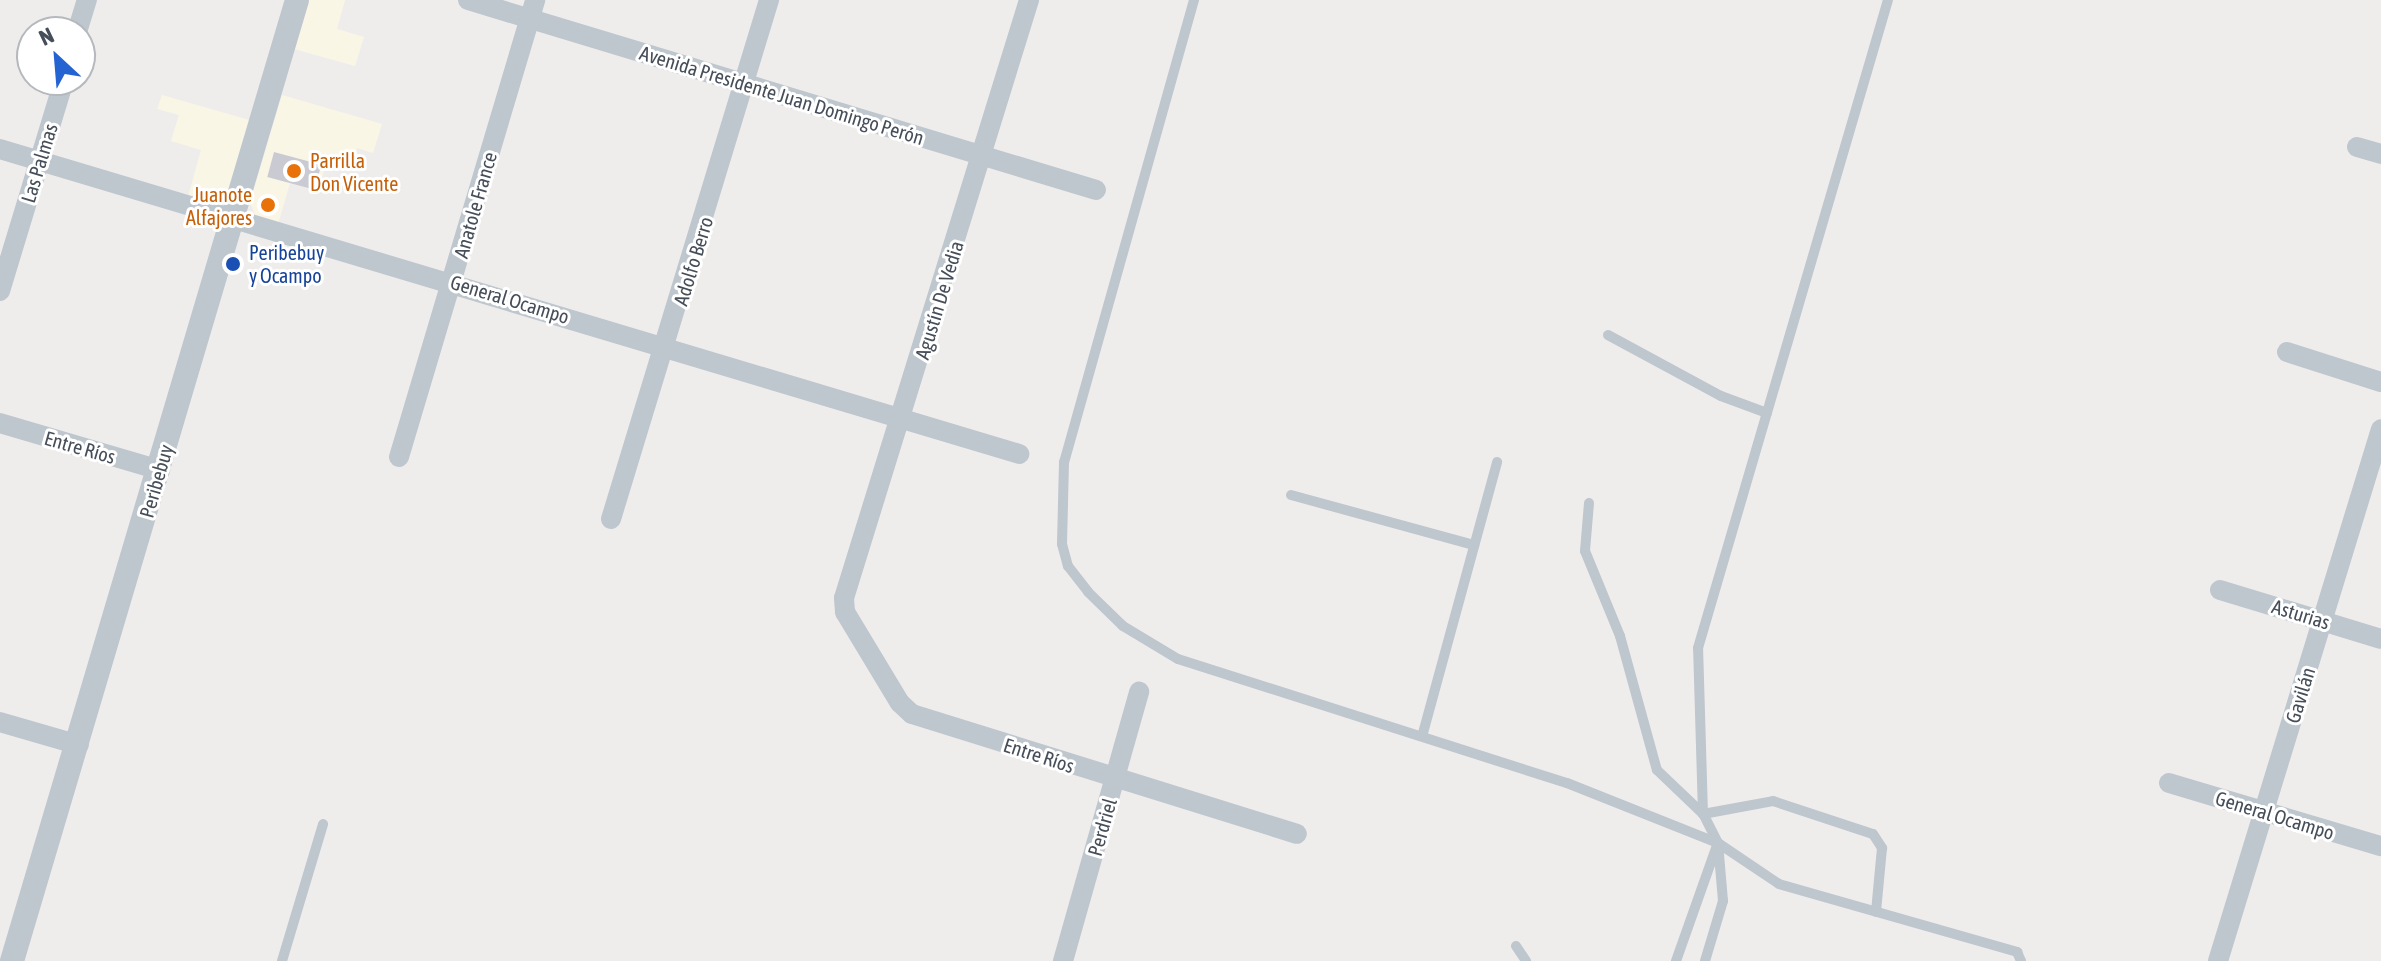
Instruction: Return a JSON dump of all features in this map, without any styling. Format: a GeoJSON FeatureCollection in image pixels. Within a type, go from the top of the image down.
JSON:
{"type":"FeatureCollection","features":[{"type":"Feature","properties":{"kind":"street","name":"Peribebuy"},"geometry":{"type":"LineString","coordinates":[[12,961],[160,470],[230,215],[297,0]]}},
{"type":"Feature","properties":{"kind":"street","name":"Avenida Presidente Juan Domingo Perón"},"geometry":{"type":"LineString","coordinates":[[468,0],[533,8],[746,83],[1096,190]]}},
{"type":"Feature","properties":{"kind":"street","name":"Adolfo Berro"},"geometry":{"type":"LineString","coordinates":[[611,519],[667,346],[769,0]]}},
{"type":"Feature","properties":{"kind":"street","name":"Agustín De Vedia"},"geometry":{"type":"LineString","coordinates":[[844,598],[903,419],[1029,0]]}},
{"type":"Feature","properties":{"kind":"street","name":"Anatole France"},"geometry":{"type":"LineString","coordinates":[[399,457],[533,8]]}},
{"type":"Feature","properties":{"kind":"street","name":"Las Palmas"},"geometry":{"type":"LineString","coordinates":[[0,291],[59,96]]}},
{"type":"Feature","properties":{"kind":"street"},"geometry":{"type":"LineString","coordinates":[[2357,147],[2381,154]]}},
{"type":"Feature","properties":{"kind":"street","name":"General Ocampo"},"geometry":{"type":"LineString","coordinates":[[0,149],[453,281],[1019,454]]}},
{"type":"Feature","properties":{"kind":"street"},"geometry":{"type":"LineString","coordinates":[[2287,352],[2381,382]]}},
{"type":"Feature","properties":{"kind":"street","name":"Entre Ríos"},"geometry":{"type":"LineString","coordinates":[[0,423],[160,470]]}},
{"type":"Feature","properties":{"kind":"street","name":"Gavilán"},"geometry":{"type":"LineString","coordinates":[[2218,961],[2381,429]]}},
{"type":"Feature","properties":{"kind":"street","name":"Asturias"},"geometry":{"type":"LineString","coordinates":[[2220,590],[2381,639]]}},
{"type":"Feature","properties":{"kind":"street","name":"Entre Ríos"},"geometry":{"type":"LineString","coordinates":[[844,598],[854,630],[912,714],[1297,834]]}},
{"type":"Feature","properties":{"kind":"street","name":"Perdriel"},"geometry":{"type":"LineString","coordinates":[[1063,961],[1139,692]]}},
{"type":"Feature","properties":{"kind":"street"},"geometry":{"type":"LineString","coordinates":[[0,722],[79,745]]}},
{"type":"Feature","properties":{"kind":"street","name":"General Ocampo"},"geometry":{"type":"LineString","coordinates":[[2169,783],[2381,846]]}},
{"type":"Feature","properties":{"kind":"lane"},"geometry":{"type":"LineString","coordinates":[[1194,0],[1064,462],[1060,521],[1068,566],[1123,626],[1178,659],[1423,733],[1718,843],[1779,884],[2017,952],[2021,961]]}},
{"type":"Feature","properties":{"kind":"lane"},"geometry":{"type":"LineString","coordinates":[[1703,814],[1698,648],[1888,0]]}},
{"type":"Feature","properties":{"kind":"lane"},"geometry":{"type":"LineString","coordinates":[[1608,335],[1721,396],[1767,413]]}},
{"type":"Feature","properties":{"kind":"lane"},"geometry":{"type":"LineString","coordinates":[[1423,733],[1497,462]]}},
{"type":"Feature","properties":{"kind":"lane"},"geometry":{"type":"LineString","coordinates":[[1291,495],[1474,545]]}},
{"type":"Feature","properties":{"kind":"lane"},"geometry":{"type":"LineString","coordinates":[[1589,503],[1585,551],[1620,636],[1647,749],[1657,770],[1703,814],[1718,843],[1723,901],[1705,961]]}},
{"type":"Feature","properties":{"kind":"lane"},"geometry":{"type":"LineString","coordinates":[[1703,814],[1773,801],[1873,834],[1882,848],[1876,912]]}},
{"type":"Feature","properties":{"kind":"lane"},"geometry":{"type":"LineString","coordinates":[[282,961],[323,824]]}},
{"type":"Feature","properties":{"kind":"lane"},"geometry":{"type":"LineString","coordinates":[[1676,961],[1718,843]]}},
{"type":"Feature","properties":{"kind":"lane"},"geometry":{"type":"LineString","coordinates":[[1516,946],[1526,961]]}},
{"type":"Feature","properties":{"kind":"shaded area"},"geometry":{"type":"Polygon","coordinates":[[[308,0],[345,0],[337,29],[364,37],[355,66],[294,49],[308,0]]]}},
{"type":"Feature","properties":{"kind":"shaded area"},"geometry":{"type":"Polygon","coordinates":[[[162,95],[256,122],[232,189],[223,199],[188,197],[201,150],[171,141],[179,115],[157,109],[162,95]]]}},
{"type":"Feature","properties":{"kind":"shaded area"},"geometry":{"type":"Polygon","coordinates":[[[282,95],[382,124],[373,153],[357,148],[350,170],[326,164],[318,191],[290,183],[278,224],[256,217],[250,202],[282,95]]]}},
{"type":"Feature","properties":{"kind":"building","name":"Parrilla Don Vicente"},"geometry":{"type":"Polygon","coordinates":[[[274,152],[321,165],[315,190],[267,177],[274,152]]]}},
{"type":"Feature","properties":{"kind":"place","name":"Parrilla Don Vicente"},"geometry":{"type":"Point","coordinates":[294,171]}},
{"type":"Feature","properties":{"kind":"place","name":"Juanote Alfajores"},"geometry":{"type":"Point","coordinates":[268,205]}},
{"type":"Feature","properties":{"kind":"place","name":"Peribebuy y Ocampo"},"geometry":{"type":"Point","coordinates":[233,264]}}]}
